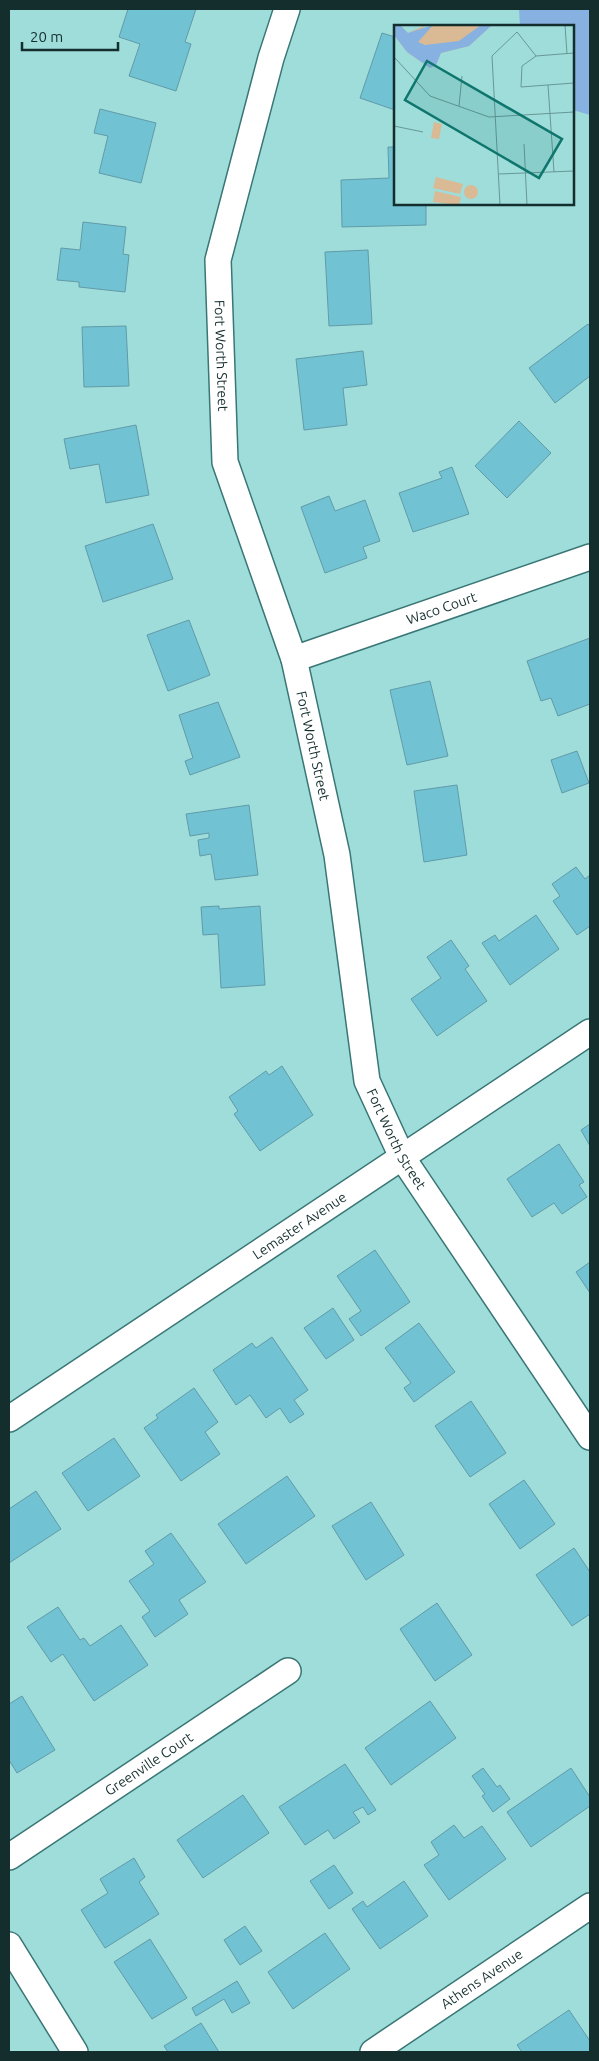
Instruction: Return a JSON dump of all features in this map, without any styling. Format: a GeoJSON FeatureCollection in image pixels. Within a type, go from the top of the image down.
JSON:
{"type":"FeatureCollection","features":[{"type":"Feature","properties":{"kind":"street","name":"Fort Worth Street"},"geometry":{"type":"LineString","coordinates":[[287,9],[271,58],[218,260],[224,462],[294,659],[336,855],[367,1081],[402,1157],[590,1438]]}},
{"type":"Feature","properties":{"kind":"street","name":"Waco Court"},"geometry":{"type":"LineString","coordinates":[[294,659],[590,557]]}},
{"type":"Feature","properties":{"kind":"street","name":"Lemaster Avenue"},"geometry":{"type":"LineString","coordinates":[[9,1419],[590,1032]]}},
{"type":"Feature","properties":{"kind":"street","name":"Greenville Court"},"geometry":{"type":"LineString","coordinates":[[9,1857],[288,1671]]}},
{"type":"Feature","properties":{"kind":"street","name":"Athens Avenue"},"geometry":{"type":"LineString","coordinates":[[374,2052],[590,1906]]}},
{"type":"Feature","properties":{"kind":"street"},"geometry":{"type":"LineString","coordinates":[[9,1945],[76,2052]]}},
{"type":"Feature","properties":{"kind":"water"},"geometry":{"type":"Polygon","coordinates":[[[519,9],[590,9],[590,115],[574,110],[574,25],[520,25],[519,9]]]}},
{"type":"Feature","properties":{"kind":"building"},"geometry":{"type":"Polygon","coordinates":[[[128,9],[196,9],[185,42],[191,44],[176,91],[129,76],[140,44],[119,37],[128,9]]]}},
{"type":"Feature","properties":{"kind":"building"},"geometry":{"type":"Polygon","coordinates":[[[382,33],[394,37],[394,110],[360,98],[382,33]]]}},
{"type":"Feature","properties":{"kind":"building"},"geometry":{"type":"Polygon","coordinates":[[[100,109],[156,123],[141,183],[99,173],[108,136],[94,133],[100,109]]]}},
{"type":"Feature","properties":{"kind":"building"},"geometry":{"type":"Polygon","coordinates":[[[388,147],[394,147],[394,205],[426,205],[426,225],[342,227],[341,180],[389,178],[388,147]]]}},
{"type":"Feature","properties":{"kind":"building"},"geometry":{"type":"Polygon","coordinates":[[[83,222],[126,227],[123,254],[129,255],[125,292],[79,287],[79,282],[57,280],[61,248],[80,250],[83,222]]]}},
{"type":"Feature","properties":{"kind":"building"},"geometry":{"type":"Polygon","coordinates":[[[368,250],[372,324],[329,326],[325,252],[368,250]]]}},
{"type":"Feature","properties":{"kind":"building"},"geometry":{"type":"Polygon","coordinates":[[[588,324],[590,327],[590,376],[555,403],[529,368],[588,324]]]}},
{"type":"Feature","properties":{"kind":"building"},"geometry":{"type":"Polygon","coordinates":[[[126,326],[129,386],[84,387],[82,327],[126,326]]]}},
{"type":"Feature","properties":{"kind":"building"},"geometry":{"type":"Polygon","coordinates":[[[363,351],[367,385],[343,388],[347,425],[304,430],[296,359],[363,351]]]}},
{"type":"Feature","properties":{"kind":"building"},"geometry":{"type":"Polygon","coordinates":[[[519,421],[551,453],[507,498],[475,466],[519,421]]]}},
{"type":"Feature","properties":{"kind":"building"},"geometry":{"type":"Polygon","coordinates":[[[136,425],[149,495],[106,503],[99,464],[70,469],[64,439],[136,425]]]}},
{"type":"Feature","properties":{"kind":"building"},"geometry":{"type":"Polygon","coordinates":[[[452,467],[469,514],[413,532],[399,493],[442,478],[439,472],[452,467]]]}},
{"type":"Feature","properties":{"kind":"building"},"geometry":{"type":"Polygon","coordinates":[[[329,496],[335,511],[365,500],[380,541],[363,547],[367,558],[325,573],[301,507],[329,496]]]}},
{"type":"Feature","properties":{"kind":"building"},"geometry":{"type":"Polygon","coordinates":[[[153,524],[173,579],[103,602],[85,546],[153,524]]]}},
{"type":"Feature","properties":{"kind":"building"},"geometry":{"type":"Polygon","coordinates":[[[189,620],[210,675],[168,691],[147,635],[189,620]]]}},
{"type":"Feature","properties":{"kind":"building"},"geometry":{"type":"Polygon","coordinates":[[[590,638],[590,704],[558,716],[551,698],[541,701],[527,661],[590,638]]]}},
{"type":"Feature","properties":{"kind":"building"},"geometry":{"type":"Polygon","coordinates":[[[430,681],[448,756],[407,765],[390,690],[430,681]]]}},
{"type":"Feature","properties":{"kind":"building"},"geometry":{"type":"Polygon","coordinates":[[[218,702],[240,757],[190,775],[185,761],[193,758],[179,715],[218,702]]]}},
{"type":"Feature","properties":{"kind":"building"},"geometry":{"type":"Polygon","coordinates":[[[577,751],[589,783],[562,793],[551,760],[577,751]]]}},
{"type":"Feature","properties":{"kind":"building"},"geometry":{"type":"Polygon","coordinates":[[[457,785],[467,855],[424,862],[414,791],[457,785]]]}},
{"type":"Feature","properties":{"kind":"building"},"geometry":{"type":"Polygon","coordinates":[[[249,805],[258,875],[215,880],[211,854],[200,856],[198,840],[209,838],[209,833],[190,836],[186,814],[249,805]]]}},
{"type":"Feature","properties":{"kind":"building"},"geometry":{"type":"Polygon","coordinates":[[[576,867],[585,879],[590,875],[590,926],[577,935],[553,901],[560,896],[552,884],[576,867]]]}},
{"type":"Feature","properties":{"kind":"building"},"geometry":{"type":"Polygon","coordinates":[[[219,906],[219,909],[260,906],[265,985],[221,988],[218,934],[203,935],[201,907],[219,906]]]}},
{"type":"Feature","properties":{"kind":"building"},"geometry":{"type":"Polygon","coordinates":[[[536,915],[559,949],[510,985],[482,943],[495,935],[499,941],[536,915]]]}},
{"type":"Feature","properties":{"kind":"building"},"geometry":{"type":"Polygon","coordinates":[[[451,940],[469,966],[465,969],[487,1001],[437,1036],[411,999],[441,978],[427,957],[451,940]]]}},
{"type":"Feature","properties":{"kind":"building"},"geometry":{"type":"Polygon","coordinates":[[[282,1066],[313,1115],[260,1151],[234,1114],[238,1111],[229,1097],[266,1071],[269,1075],[282,1066]]]}},
{"type":"Feature","properties":{"kind":"building"},"geometry":{"type":"Polygon","coordinates":[[[590,1124],[590,1146],[581,1130],[590,1124]]]}},
{"type":"Feature","properties":{"kind":"building"},"geometry":{"type":"Polygon","coordinates":[[[559,1144],[584,1182],[579,1185],[587,1197],[562,1214],[554,1203],[532,1217],[507,1179],[559,1144]]]}},
{"type":"Feature","properties":{"kind":"building"},"geometry":{"type":"Polygon","coordinates":[[[375,1250],[410,1302],[361,1336],[349,1319],[361,1311],[337,1276],[375,1250]]]}},
{"type":"Feature","properties":{"kind":"building"},"geometry":{"type":"Polygon","coordinates":[[[590,1262],[590,1293],[576,1272],[590,1262]]]}},
{"type":"Feature","properties":{"kind":"building"},"geometry":{"type":"Polygon","coordinates":[[[333,1308],[354,1340],[326,1359],[304,1328],[333,1308]]]}},
{"type":"Feature","properties":{"kind":"building"},"geometry":{"type":"Polygon","coordinates":[[[419,1323],[455,1372],[414,1402],[404,1388],[411,1383],[385,1348],[419,1323]]]}},
{"type":"Feature","properties":{"kind":"building"},"geometry":{"type":"Polygon","coordinates":[[[272,1337],[308,1390],[294,1400],[304,1414],[290,1423],[280,1408],[266,1418],[250,1395],[236,1405],[213,1370],[252,1343],[256,1348],[272,1337]]]}},
{"type":"Feature","properties":{"kind":"building"},"geometry":{"type":"Polygon","coordinates":[[[194,1388],[218,1422],[205,1432],[220,1454],[181,1481],[144,1428],[158,1418],[156,1415],[194,1388]]]}},
{"type":"Feature","properties":{"kind":"building"},"geometry":{"type":"Polygon","coordinates":[[[471,1401],[506,1453],[470,1477],[435,1426],[471,1401]]]}},
{"type":"Feature","properties":{"kind":"building"},"geometry":{"type":"Polygon","coordinates":[[[114,1438],[140,1476],[88,1511],[62,1473],[114,1438]]]}},
{"type":"Feature","properties":{"kind":"building"},"geometry":{"type":"Polygon","coordinates":[[[287,1476],[315,1516],[246,1564],[218,1524],[287,1476]]]}},
{"type":"Feature","properties":{"kind":"building"},"geometry":{"type":"Polygon","coordinates":[[[524,1480],[555,1524],[520,1549],[489,1504],[524,1480]]]}},
{"type":"Feature","properties":{"kind":"building"},"geometry":{"type":"Polygon","coordinates":[[[36,1491],[61,1529],[9,1563],[9,1509],[36,1491]]]}},
{"type":"Feature","properties":{"kind":"building"},"geometry":{"type":"Polygon","coordinates":[[[371,1502],[404,1555],[366,1580],[332,1526],[371,1502]]]}},
{"type":"Feature","properties":{"kind":"building"},"geometry":{"type":"Polygon","coordinates":[[[171,1533],[206,1582],[179,1600],[188,1614],[155,1637],[142,1617],[150,1611],[129,1581],[154,1564],[145,1551],[171,1533]]]}},
{"type":"Feature","properties":{"kind":"building"},"geometry":{"type":"Polygon","coordinates":[[[574,1548],[590,1572],[590,1614],[572,1626],[536,1575],[574,1548]]]}},
{"type":"Feature","properties":{"kind":"building"},"geometry":{"type":"Polygon","coordinates":[[[437,1603],[472,1655],[435,1681],[400,1629],[437,1603]]]}},
{"type":"Feature","properties":{"kind":"building"},"geometry":{"type":"Polygon","coordinates":[[[58,1607],[80,1640],[84,1638],[90,1646],[121,1625],[148,1665],[94,1701],[63,1654],[51,1662],[27,1627],[58,1607]]]}},
{"type":"Feature","properties":{"kind":"building"},"geometry":{"type":"Polygon","coordinates":[[[22,1696],[55,1750],[17,1773],[9,1760],[9,1704],[22,1696]]]}},
{"type":"Feature","properties":{"kind":"building"},"geometry":{"type":"Polygon","coordinates":[[[430,1701],[456,1738],[391,1785],[365,1748],[430,1701]]]}},
{"type":"Feature","properties":{"kind":"building"},"geometry":{"type":"Polygon","coordinates":[[[345,1764],[376,1810],[368,1815],[363,1807],[353,1812],[360,1822],[334,1839],[328,1830],[305,1845],[279,1807],[345,1764]]]}},
{"type":"Feature","properties":{"kind":"building"},"geometry":{"type":"Polygon","coordinates":[[[483,1768],[497,1787],[500,1785],[510,1799],[493,1812],[482,1796],[485,1794],[472,1776],[483,1768]]]}},
{"type":"Feature","properties":{"kind":"building"},"geometry":{"type":"Polygon","coordinates":[[[571,1768],[590,1797],[590,1806],[531,1847],[507,1812],[571,1768]]]}},
{"type":"Feature","properties":{"kind":"building"},"geometry":{"type":"Polygon","coordinates":[[[243,1795],[269,1833],[203,1878],[177,1840],[243,1795]]]}},
{"type":"Feature","properties":{"kind":"building"},"geometry":{"type":"Polygon","coordinates":[[[454,1825],[464,1838],[482,1826],[506,1859],[449,1900],[424,1865],[439,1855],[431,1842],[454,1825]]]}},
{"type":"Feature","properties":{"kind":"building"},"geometry":{"type":"Polygon","coordinates":[[[134,1858],[145,1877],[139,1882],[159,1914],[105,1948],[81,1910],[108,1893],[100,1879],[134,1858]]]}},
{"type":"Feature","properties":{"kind":"building"},"geometry":{"type":"Polygon","coordinates":[[[334,1865],[353,1893],[329,1909],[310,1881],[334,1865]]]}},
{"type":"Feature","properties":{"kind":"building"},"geometry":{"type":"Polygon","coordinates":[[[404,1881],[428,1916],[380,1949],[352,1909],[363,1901],[367,1907],[404,1881]]]}},
{"type":"Feature","properties":{"kind":"building"},"geometry":{"type":"Polygon","coordinates":[[[245,1926],[262,1951],[240,1965],[224,1940],[245,1926]]]}},
{"type":"Feature","properties":{"kind":"building"},"geometry":{"type":"Polygon","coordinates":[[[325,1933],[350,1969],[293,2009],[268,1972],[325,1933]]]}},
{"type":"Feature","properties":{"kind":"building"},"geometry":{"type":"Polygon","coordinates":[[[150,1939],[187,1998],[152,2019],[114,1962],[150,1939]]]}},
{"type":"Feature","properties":{"kind":"building"},"geometry":{"type":"Polygon","coordinates":[[[237,1981],[250,2003],[232,2013],[224,1999],[196,2016],[192,2008],[237,1981]]]}},
{"type":"Feature","properties":{"kind":"building"},"geometry":{"type":"Polygon","coordinates":[[[569,2010],[590,2041],[590,2052],[522,2052],[517,2045],[569,2010]]]}},
{"type":"Feature","properties":{"kind":"building"},"geometry":{"type":"Polygon","coordinates":[[[201,2023],[219,2052],[168,2052],[164,2046],[201,2023]]]}}]}
